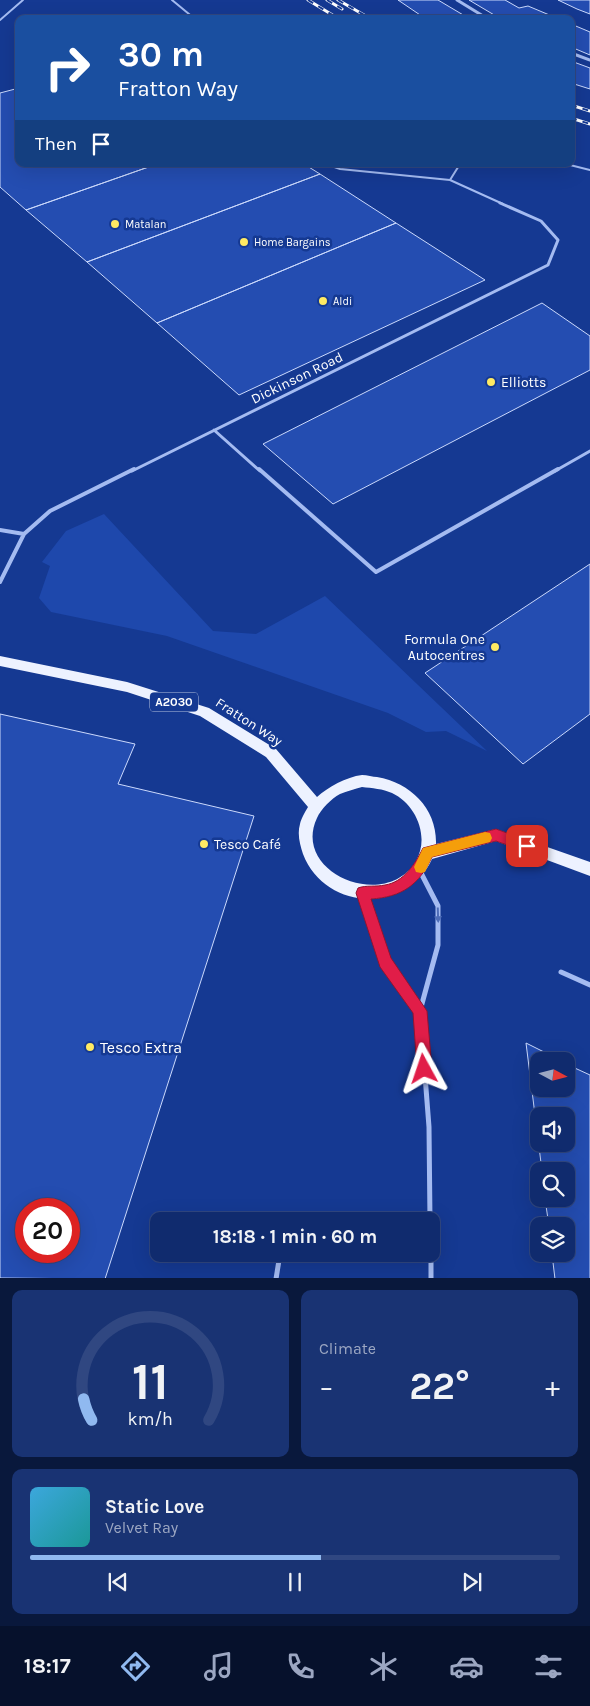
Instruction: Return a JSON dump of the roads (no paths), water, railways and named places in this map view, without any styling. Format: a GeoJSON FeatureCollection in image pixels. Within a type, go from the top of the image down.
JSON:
{"type":"FeatureCollection","features":[{"type":"Feature","properties":{"kind":"main road","name":"Fratton Way"},"geometry":{"type":"LineString","coordinates":[[0,661],[128,687],[204,712],[271,752],[315,805]]}},
{"type":"Feature","properties":{"kind":"main road"},"geometry":{"type":"LineString","coordinates":[[362,781],[381,783],[400,791],[414,802],[425,818],[430,835],[428,853],[419,870],[406,883],[388,891],[362,893],[336,883],[324,875],[311,859],[305,841],[306,822],[315,805],[327,793],[344,784],[362,781]]}},
{"type":"Feature","properties":{"kind":"main road"},"geometry":{"type":"LineString","coordinates":[[428,853],[496,835],[590,869]]}},
{"type":"Feature","properties":{"kind":"street"},"geometry":{"type":"LineString","coordinates":[[456,0],[481,15]]}},
{"type":"Feature","properties":{"kind":"street"},"geometry":{"type":"LineString","coordinates":[[575,54],[590,60]]}},
{"type":"Feature","properties":{"kind":"lane"},"geometry":{"type":"LineString","coordinates":[[0,20],[23,0]]}},
{"type":"Feature","properties":{"kind":"lane"},"geometry":{"type":"LineString","coordinates":[[172,0],[190,15]]}},
{"type":"Feature","properties":{"kind":"lane"},"geometry":{"type":"LineString","coordinates":[[575,166],[590,170]]}},
{"type":"Feature","properties":{"kind":"lane"},"geometry":{"type":"LineString","coordinates":[[334,167],[450,180],[458,167]]}},
{"type":"Feature","properties":{"kind":"lane","name":"Dickinson Road"},"geometry":{"type":"LineString","coordinates":[[0,582],[24,534],[50,511],[548,265],[558,240],[541,221],[450,180]]}},
{"type":"Feature","properties":{"kind":"lane"},"geometry":{"type":"LineString","coordinates":[[214,430],[376,572],[590,451]]}},
{"type":"Feature","properties":{"kind":"lane"},"geometry":{"type":"LineString","coordinates":[[0,530],[24,534]]}},
{"type":"Feature","properties":{"kind":"lane"},"geometry":{"type":"LineString","coordinates":[[419,870],[438,906],[438,945],[420,1011],[429,1127],[430,1212]]}},
{"type":"Feature","properties":{"kind":"lane"},"geometry":{"type":"LineString","coordinates":[[362,893],[385,962],[420,1011]]}},
{"type":"Feature","properties":{"kind":"lane"},"geometry":{"type":"LineString","coordinates":[[561,972],[590,985]]}},
{"type":"Feature","properties":{"kind":"lane"},"geometry":{"type":"LineString","coordinates":[[276,1278],[279,1262]]}},
{"type":"Feature","properties":{"kind":"lane"},"geometry":{"type":"LineString","coordinates":[[431,1262],[431,1278]]}},
{"type":"Feature","properties":{"kind":"railway"},"geometry":{"type":"LineString","coordinates":[[308,0],[332,15]]}},
{"type":"Feature","properties":{"kind":"railway"},"geometry":{"type":"LineString","coordinates":[[327,0],[342,9]]}},
{"type":"Feature","properties":{"kind":"railway"},"geometry":{"type":"LineString","coordinates":[[338,0],[364,15]]}},
{"type":"Feature","properties":{"kind":"railway"},"geometry":{"type":"LineString","coordinates":[[575,106],[590,111]]}},
{"type":"Feature","properties":{"kind":"railway"},"geometry":{"type":"LineString","coordinates":[[575,119],[590,124]]}},
{"type":"Feature","properties":{"kind":"place","name":"Matalan"},"geometry":{"type":"Point","coordinates":[115,224]}},
{"type":"Feature","properties":{"kind":"place","name":"Home Bargains"},"geometry":{"type":"Point","coordinates":[244,242]}},
{"type":"Feature","properties":{"kind":"place","name":"Aldi"},"geometry":{"type":"Point","coordinates":[323,301]}},
{"type":"Feature","properties":{"kind":"place","name":"Elliotts"},"geometry":{"type":"Point","coordinates":[491,382]}},
{"type":"Feature","properties":{"kind":"place","name":"Formula One Autocentres"},"geometry":{"type":"Point","coordinates":[495,647]}},
{"type":"Feature","properties":{"kind":"place","name":"Tesco Café"},"geometry":{"type":"Point","coordinates":[204,844]}},
{"type":"Feature","properties":{"kind":"place","name":"Tesco Extra"},"geometry":{"type":"Point","coordinates":[90,1047]}}]}
